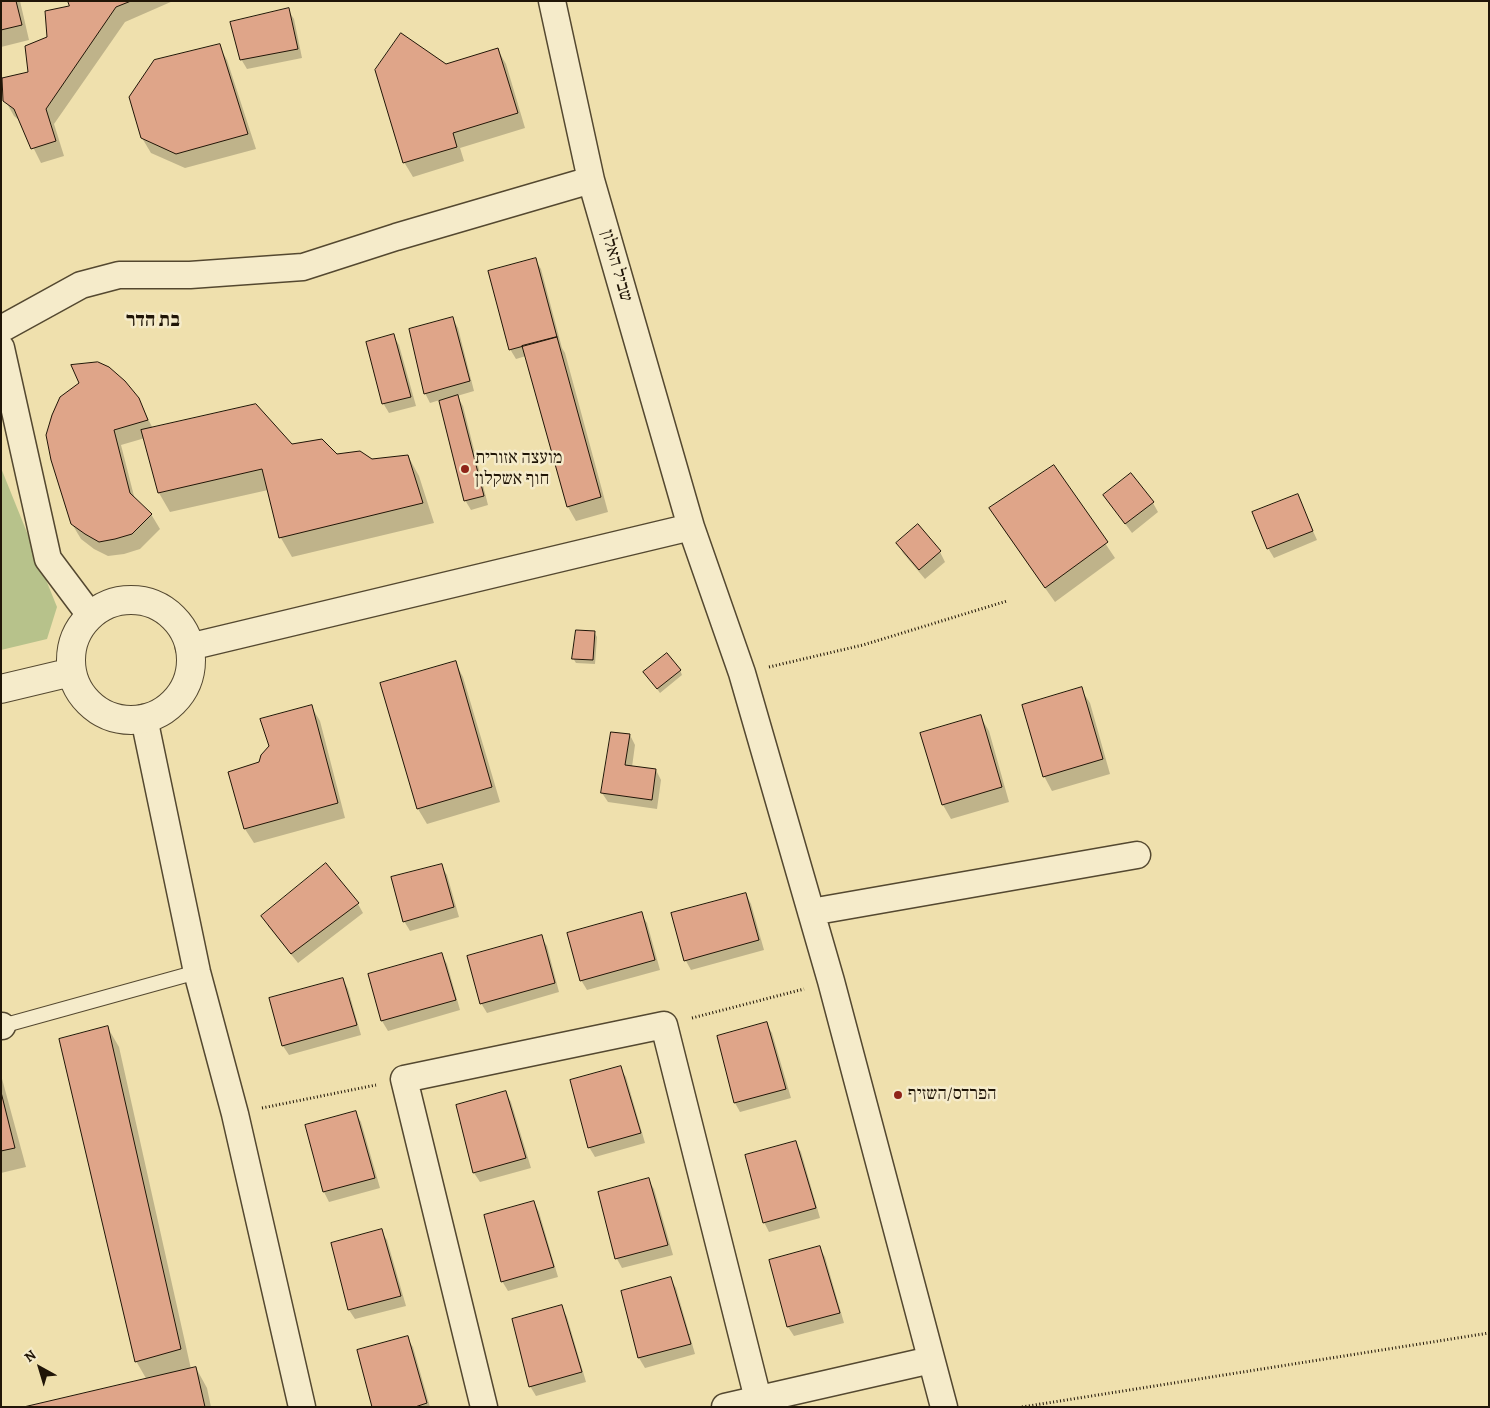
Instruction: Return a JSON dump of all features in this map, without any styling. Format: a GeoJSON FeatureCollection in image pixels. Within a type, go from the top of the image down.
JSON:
{"type":"FeatureCollection","features":[{"type":"Feature","properties":{"kind":"street","name":"שביל האלון"},"geometry":{"type":"LineString","coordinates":[[552,1],[591,180],[691,527],[742,673],[811,912],[944,1407]]}},
{"type":"Feature","properties":{"kind":"street"},"geometry":{"type":"LineString","coordinates":[[1,330],[81,285],[119,276],[190,276],[303,267],[396,237],[591,180]]}},
{"type":"Feature","properties":{"kind":"street"},"geometry":{"type":"LineString","coordinates":[[1,348],[48,559],[90,615]]}},
{"type":"Feature","properties":{"kind":"street"},"geometry":{"type":"LineString","coordinates":[[189,647],[691,527]]}},
{"type":"Feature","properties":{"kind":"street"},"geometry":{"type":"LineString","coordinates":[[126,599],[145,601],[164,609],[178,622],[188,639],[189,647],[192,658],[189,676],[181,693],[168,708],[151,717],[133,720],[114,718],[97,711],[83,698],[74,682],[70,664],[72,646],[78,629],[90,615],[106,604],[126,599]]}},
{"type":"Feature","properties":{"kind":"street"},"geometry":{"type":"LineString","coordinates":[[1,689],[72,672]]}},
{"type":"Feature","properties":{"kind":"street"},"geometry":{"type":"LineString","coordinates":[[144,718],[198,972],[235,1114],[302,1407]]}},
{"type":"Feature","properties":{"kind":"street"},"geometry":{"type":"LineString","coordinates":[[811,912],[1136,855]]}},
{"type":"Feature","properties":{"kind":"street"},"geometry":{"type":"LineString","coordinates":[[484,1407],[404,1079],[664,1025],[758,1399]]}},
{"type":"Feature","properties":{"kind":"street"},"geometry":{"type":"LineString","coordinates":[[725,1407],[930,1360]]}},
{"type":"Feature","properties":{"kind":"lane"},"geometry":{"type":"LineString","coordinates":[[2,1024],[198,972]]}},
{"type":"Feature","properties":{"kind":"path"},"geometry":{"type":"LineString","coordinates":[[742,673],[863,646],[1007,601]]}},
{"type":"Feature","properties":{"kind":"path"},"geometry":{"type":"LineString","coordinates":[[664,1025],[831,982]]}},
{"type":"Feature","properties":{"kind":"path"},"geometry":{"type":"LineString","coordinates":[[235,1114],[404,1079]]}},
{"type":"Feature","properties":{"kind":"path"},"geometry":{"type":"LineString","coordinates":[[1022,1407],[1489,1333]]}},
{"type":"Feature","properties":{"kind":"green space"},"geometry":{"type":"Polygon","coordinates":[[[1,468],[57,607],[47,639],[1,650],[1,468]]]}},
{"type":"Feature","properties":{"kind":"building"},"geometry":{"type":"Polygon","coordinates":[[[1,1],[16,1],[22,25],[1,30],[1,1]]]}},
{"type":"Feature","properties":{"kind":"building"},"geometry":{"type":"Polygon","coordinates":[[[68,1],[131,1],[116,7],[46,109],[56,141],[31,149],[14,109],[3,101],[2,78],[28,72],[25,46],[47,37],[45,11],[69,6],[68,1]]]}},
{"type":"Feature","properties":{"kind":"building"},"geometry":{"type":"Polygon","coordinates":[[[289,8],[298,49],[240,60],[230,22],[289,8]]]}},
{"type":"Feature","properties":{"kind":"building"},"geometry":{"type":"Polygon","coordinates":[[[401,33],[446,64],[498,48],[518,113],[453,133],[457,147],[403,163],[375,70],[401,33]]]}},
{"type":"Feature","properties":{"kind":"building"},"geometry":{"type":"Polygon","coordinates":[[[220,44],[248,134],[176,154],[141,138],[129,97],[154,60],[220,44]]]}},
{"type":"Feature","properties":{"kind":"building"},"geometry":{"type":"Polygon","coordinates":[[[536,258],[557,337],[509,350],[488,271],[536,258]]]}},
{"type":"Feature","properties":{"kind":"building"},"geometry":{"type":"Polygon","coordinates":[[[453,317],[470,381],[424,394],[409,329],[453,317]]]}},
{"type":"Feature","properties":{"kind":"building"},"geometry":{"type":"Polygon","coordinates":[[[394,334],[411,397],[382,404],[366,342],[394,334]]]}},
{"type":"Feature","properties":{"kind":"building"},"geometry":{"type":"Polygon","coordinates":[[[557,337],[601,497],[567,507],[522,346],[557,337]]]}},
{"type":"Feature","properties":{"kind":"building"},"geometry":{"type":"Polygon","coordinates":[[[98,362],[109,367],[125,381],[139,398],[148,420],[114,430],[130,493],[152,514],[132,534],[99,542],[71,524],[51,460],[46,435],[60,397],[79,383],[71,365],[98,362]]]}},
{"type":"Feature","properties":{"kind":"building"},"geometry":{"type":"Polygon","coordinates":[[[458,395],[484,496],[464,501],[439,401],[458,395]]]}},
{"type":"Feature","properties":{"kind":"building"},"geometry":{"type":"Polygon","coordinates":[[[256,404],[292,444],[322,439],[337,454],[360,451],[372,459],[408,455],[423,503],[279,538],[262,469],[158,493],[141,430],[256,404]]]}},
{"type":"Feature","properties":{"kind":"building"},"geometry":{"type":"Polygon","coordinates":[[[1054,465],[1108,542],[1045,588],[989,508],[1054,465]]]}},
{"type":"Feature","properties":{"kind":"building"},"geometry":{"type":"Polygon","coordinates":[[[1131,473],[1154,502],[1125,524],[1103,495],[1131,473]]]}},
{"type":"Feature","properties":{"kind":"building"},"geometry":{"type":"Polygon","coordinates":[[[1298,494],[1313,531],[1267,549],[1252,512],[1298,494]]]}},
{"type":"Feature","properties":{"kind":"building"},"geometry":{"type":"Polygon","coordinates":[[[918,524],[941,551],[919,570],[896,543],[918,524]]]}},
{"type":"Feature","properties":{"kind":"building"},"geometry":{"type":"Polygon","coordinates":[[[576,630],[595,631],[593,660],[572,659],[576,630]]]}},
{"type":"Feature","properties":{"kind":"building"},"geometry":{"type":"Polygon","coordinates":[[[667,653],[681,670],[657,689],[643,672],[667,653]]]}},
{"type":"Feature","properties":{"kind":"building"},"geometry":{"type":"Polygon","coordinates":[[[456,661],[492,787],[417,809],[380,683],[456,661]]]}},
{"type":"Feature","properties":{"kind":"building"},"geometry":{"type":"Polygon","coordinates":[[[1082,687],[1103,759],[1043,777],[1022,705],[1082,687]]]}},
{"type":"Feature","properties":{"kind":"building"},"geometry":{"type":"Polygon","coordinates":[[[312,705],[338,803],[244,829],[228,772],[259,762],[261,755],[269,746],[260,719],[312,705]]]}},
{"type":"Feature","properties":{"kind":"building"},"geometry":{"type":"Polygon","coordinates":[[[981,715],[1002,787],[942,805],[920,733],[981,715]]]}},
{"type":"Feature","properties":{"kind":"building"},"geometry":{"type":"Polygon","coordinates":[[[611,732],[630,734],[625,765],[656,769],[652,800],[601,793],[611,732]]]}},
{"type":"Feature","properties":{"kind":"building"},"geometry":{"type":"Polygon","coordinates":[[[326,863],[359,903],[291,954],[261,916],[326,863]]]}},
{"type":"Feature","properties":{"kind":"building"},"geometry":{"type":"Polygon","coordinates":[[[442,864],[454,907],[403,922],[391,877],[442,864]]]}},
{"type":"Feature","properties":{"kind":"building"},"geometry":{"type":"Polygon","coordinates":[[[746,893],[759,940],[684,961],[671,913],[746,893]]]}},
{"type":"Feature","properties":{"kind":"building"},"geometry":{"type":"Polygon","coordinates":[[[642,912],[655,960],[580,981],[567,933],[642,912]]]}},
{"type":"Feature","properties":{"kind":"building"},"geometry":{"type":"Polygon","coordinates":[[[542,935],[555,983],[480,1004],[467,956],[542,935]]]}},
{"type":"Feature","properties":{"kind":"building"},"geometry":{"type":"Polygon","coordinates":[[[442,953],[456,1000],[381,1021],[368,974],[442,953]]]}},
{"type":"Feature","properties":{"kind":"building"},"geometry":{"type":"Polygon","coordinates":[[[343,978],[357,1025],[282,1046],[269,998],[343,978]]]}},
{"type":"Feature","properties":{"kind":"building"},"geometry":{"type":"Polygon","coordinates":[[[767,1022],[786,1089],[734,1103],[717,1036],[767,1022]]]}},
{"type":"Feature","properties":{"kind":"building"},"geometry":{"type":"Polygon","coordinates":[[[108,1026],[181,1349],[135,1362],[59,1039],[108,1026]]]}},
{"type":"Feature","properties":{"kind":"building"},"geometry":{"type":"Polygon","coordinates":[[[621,1066],[641,1133],[588,1148],[570,1080],[621,1066]]]}},
{"type":"Feature","properties":{"kind":"building"},"geometry":{"type":"Polygon","coordinates":[[[506,1091],[526,1158],[473,1173],[456,1105],[506,1091]]]}},
{"type":"Feature","properties":{"kind":"building"},"geometry":{"type":"Polygon","coordinates":[[[1,1092],[15,1148],[1,1151],[1,1092]]]}},
{"type":"Feature","properties":{"kind":"building"},"geometry":{"type":"Polygon","coordinates":[[[356,1111],[375,1178],[323,1192],[305,1125],[356,1111]]]}},
{"type":"Feature","properties":{"kind":"building"},"geometry":{"type":"Polygon","coordinates":[[[796,1141],[816,1208],[763,1223],[745,1155],[796,1141]]]}},
{"type":"Feature","properties":{"kind":"building"},"geometry":{"type":"Polygon","coordinates":[[[649,1178],[668,1245],[615,1259],[598,1192],[649,1178]]]}},
{"type":"Feature","properties":{"kind":"building"},"geometry":{"type":"Polygon","coordinates":[[[534,1201],[554,1267],[501,1282],[484,1215],[534,1201]]]}},
{"type":"Feature","properties":{"kind":"building"},"geometry":{"type":"Polygon","coordinates":[[[382,1229],[401,1296],[348,1310],[331,1243],[382,1229]]]}},
{"type":"Feature","properties":{"kind":"building"},"geometry":{"type":"Polygon","coordinates":[[[820,1246],[840,1313],[787,1327],[769,1260],[820,1246]]]}},
{"type":"Feature","properties":{"kind":"building"},"geometry":{"type":"Polygon","coordinates":[[[671,1277],[691,1344],[638,1358],[621,1291],[671,1277]]]}},
{"type":"Feature","properties":{"kind":"building"},"geometry":{"type":"Polygon","coordinates":[[[562,1305],[582,1372],[529,1387],[512,1319],[562,1305]]]}},
{"type":"Feature","properties":{"kind":"building"},"geometry":{"type":"Polygon","coordinates":[[[408,1336],[427,1403],[415,1407],[372,1407],[357,1350],[408,1336]]]}},
{"type":"Feature","properties":{"kind":"building"},"geometry":{"type":"Polygon","coordinates":[[[196,1367],[205,1407],[24,1407],[196,1367]]]}},
{"type":"Feature","properties":{"kind":"place","name":"מועצה אזורית חוף אשקלון"},"geometry":{"type":"Point","coordinates":[465,469]}},
{"type":"Feature","properties":{"kind":"place","name":"הפרדס/השזיף"},"geometry":{"type":"Point","coordinates":[898,1095]}},
{"type":"Feature","properties":{"kind":"district","name":"בת הדר"},"geometry":{"type":"Point","coordinates":[153,321]}}]}
